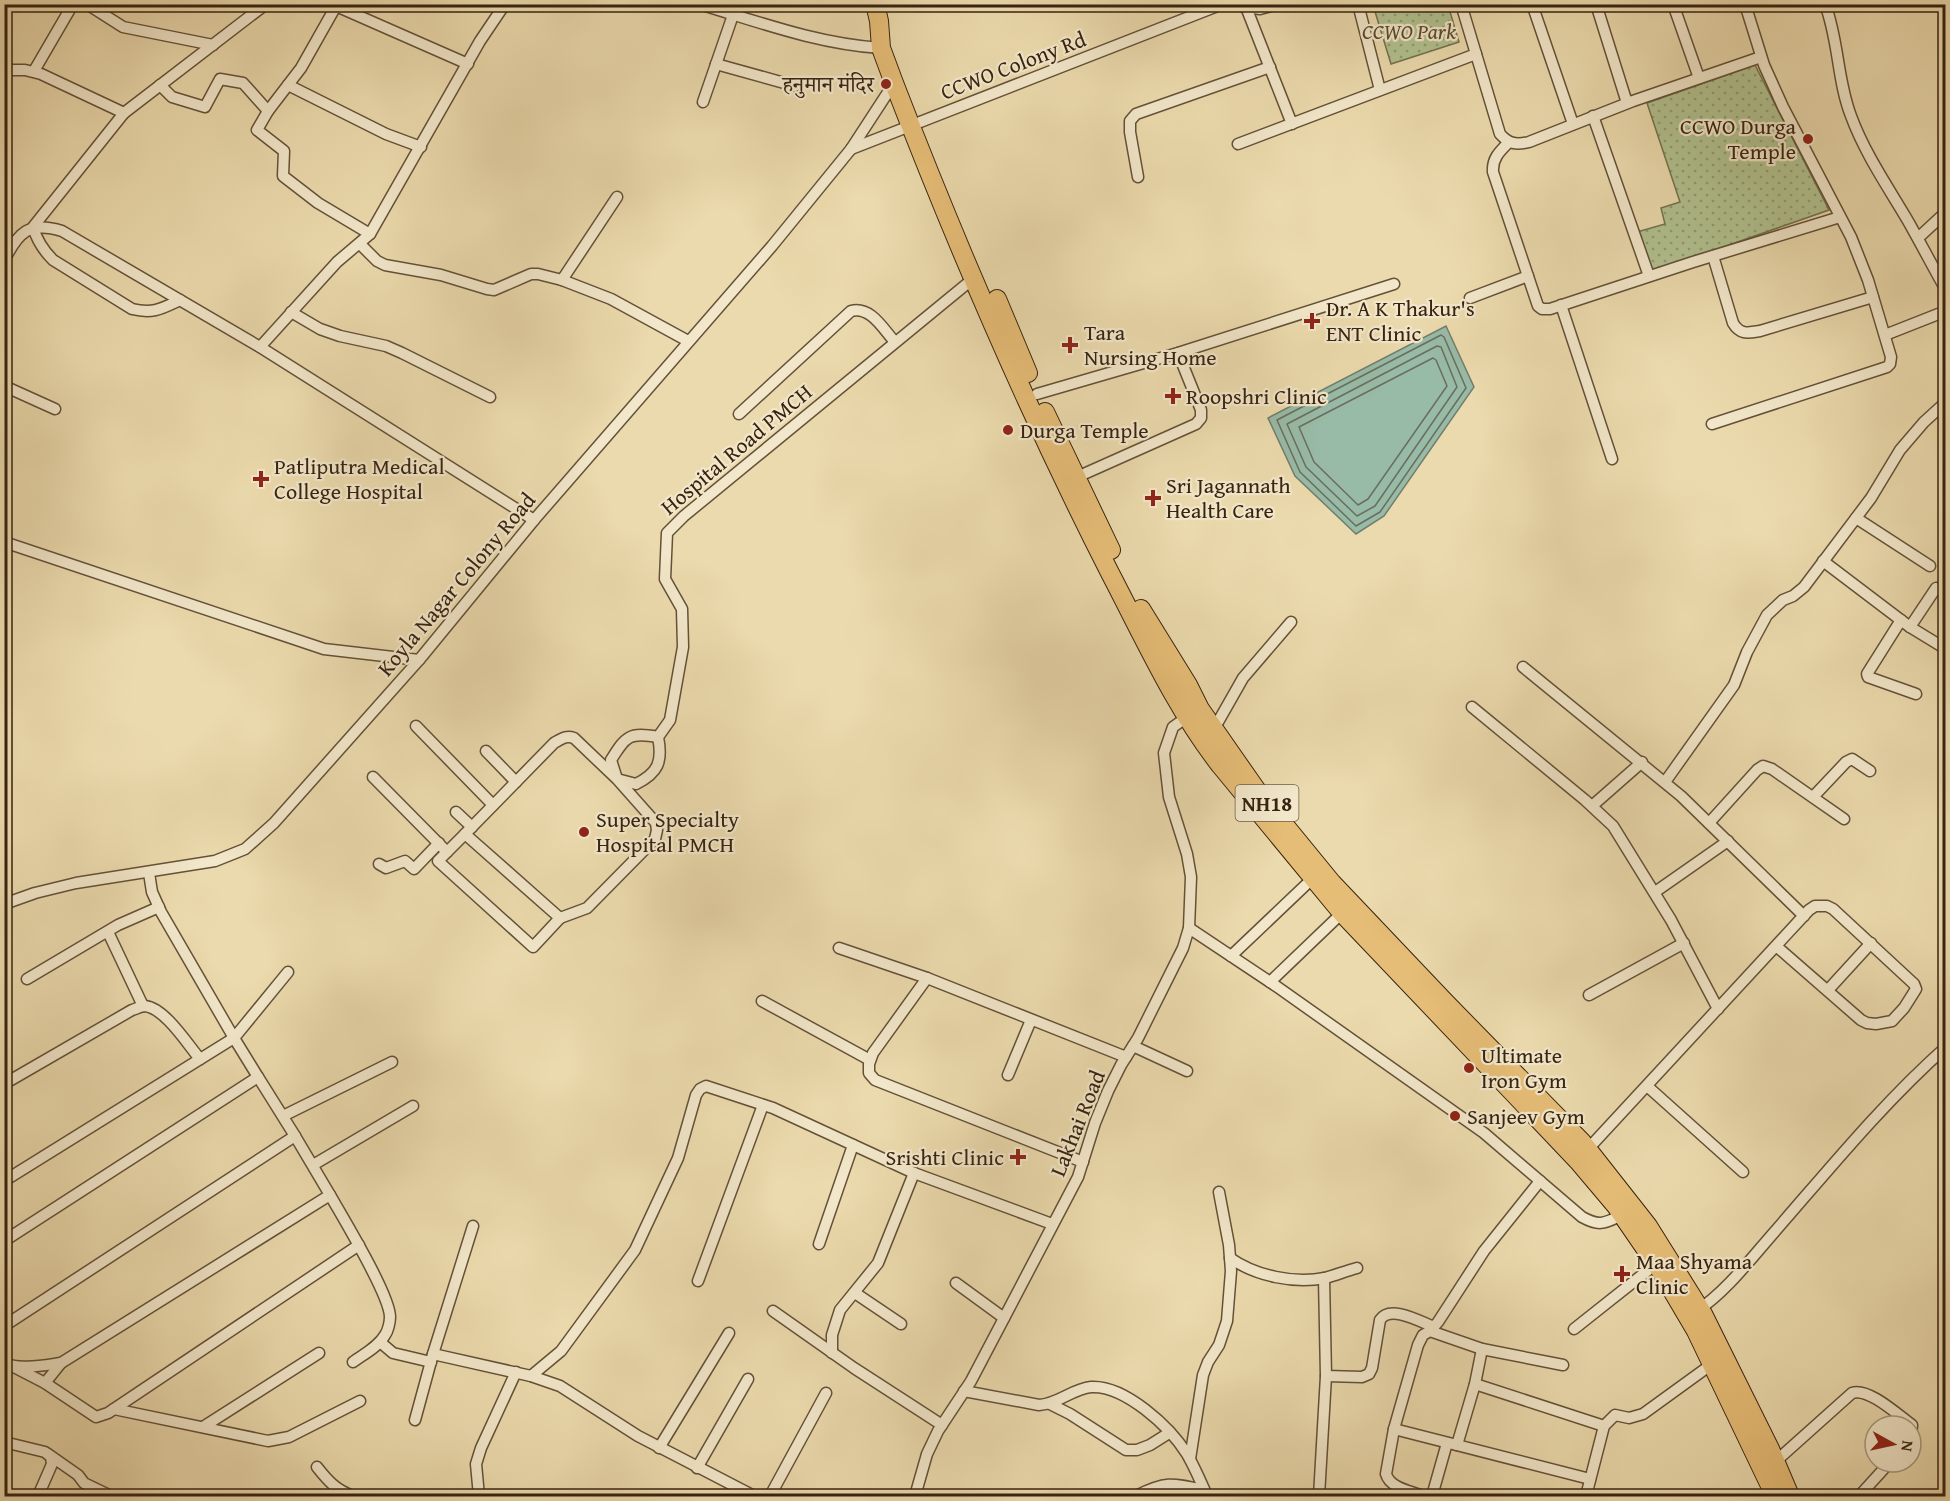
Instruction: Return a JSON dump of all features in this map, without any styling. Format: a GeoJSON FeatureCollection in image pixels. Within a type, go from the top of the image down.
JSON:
{"type":"FeatureCollection","features":[{"type":"Feature","properties":{"kind":"highway","name":"NH18"},"geometry":{"type":"LineString","coordinates":[[877,13],[892,47],[915,124],[974,278],[1044,423],[1084,523],[1157,665],[1193,713],[1214,729],[1260,795],[1332,883],[1588,1149],[1648,1226],[1775,1462],[1790,1497]]}},
{"type":"Feature","properties":{"kind":"highway","name":"NH18"},"geometry":{"type":"LineString","coordinates":[[877,13],[881,48],[894,83],[915,124],[1038,394],[1044,423],[1077,477],[1118,567],[1193,713],[1202,742],[1342,913],[1578,1161],[1622,1215],[1694,1313],[1712,1364],[1775,1497]]}},
{"type":"Feature","properties":{"kind":"street"},"geometry":{"type":"LineString","coordinates":[[33,71],[73,4]]}},
{"type":"Feature","properties":{"kind":"street"},"geometry":{"type":"LineString","coordinates":[[87,4],[123,27],[213,45]]}},
{"type":"Feature","properties":{"kind":"street"},"geometry":{"type":"LineString","coordinates":[[4,261],[12,244],[22,233],[33,227],[124,113],[266,4]]}},
{"type":"Feature","properties":{"kind":"street"},"geometry":{"type":"LineString","coordinates":[[260,347],[337,262],[370,234],[505,4]]}},
{"type":"Feature","properties":{"kind":"street"},"geometry":{"type":"LineString","coordinates":[[699,4],[820,40],[881,48]]}},
{"type":"Feature","properties":{"kind":"street","name":"CCWO Colony Rd"},"geometry":{"type":"LineString","coordinates":[[915,124],[1220,5],[1232,4],[1260,9],[1279,4]]}},
{"type":"Feature","properties":{"kind":"street"},"geometry":{"type":"LineString","coordinates":[[1358,4],[1380,90]]}},
{"type":"Feature","properties":{"kind":"street"},"geometry":{"type":"LineString","coordinates":[[1461,4],[1500,134],[1508,142],[1518,144],[1627,103],[1761,57]]}},
{"type":"Feature","properties":{"kind":"street"},"geometry":{"type":"LineString","coordinates":[[1532,4],[1573,124]]}},
{"type":"Feature","properties":{"kind":"street"},"geometry":{"type":"LineString","coordinates":[[1596,4],[1627,103]]}},
{"type":"Feature","properties":{"kind":"street"},"geometry":{"type":"LineString","coordinates":[[1673,4],[1699,78]]}},
{"type":"Feature","properties":{"kind":"street"},"geometry":{"type":"LineString","coordinates":[[1712,424],[1887,367],[1891,357],[1886,335],[1851,237],[1783,107],[1761,57],[1745,4]]}},
{"type":"Feature","properties":{"kind":"street"},"geometry":{"type":"LineString","coordinates":[[1824,4],[1834,35],[1842,89],[1851,116],[1869,155],[1946,290]]}},
{"type":"Feature","properties":{"kind":"street"},"geometry":{"type":"LineString","coordinates":[[370,234],[318,203],[283,176],[284,151],[257,130],[268,111],[301,68],[336,6],[468,64]]}},
{"type":"Feature","properties":{"kind":"street"},"geometry":{"type":"LineString","coordinates":[[1246,7],[1292,124]]}},
{"type":"Feature","properties":{"kind":"street"},"geometry":{"type":"LineString","coordinates":[[703,102],[733,15]]}},
{"type":"Feature","properties":{"kind":"street"},"geometry":{"type":"LineString","coordinates":[[1238,144],[1476,54]]}},
{"type":"Feature","properties":{"kind":"street"},"geometry":{"type":"LineString","coordinates":[[716,64],[795,86]]}},
{"type":"Feature","properties":{"kind":"street"},"geometry":{"type":"LineString","coordinates":[[1138,177],[1130,132],[1130,121],[1136,114],[1270,67]]}},
{"type":"Feature","properties":{"kind":"street"},"geometry":{"type":"LineString","coordinates":[[4,70],[33,71],[124,113]]}},
{"type":"Feature","properties":{"kind":"street"},"geometry":{"type":"LineString","coordinates":[[160,85],[172,97],[205,106],[220,79],[243,83],[268,111]]}},
{"type":"Feature","properties":{"kind":"street","name":"Koyla Nagar Colony Road"},"geometry":{"type":"LineString","coordinates":[[4,904],[76,884],[215,861],[245,849],[274,823],[419,660],[534,520],[771,246],[851,150],[894,83]]}},
{"type":"Feature","properties":{"kind":"street"},"geometry":{"type":"LineString","coordinates":[[288,85],[386,134],[421,147]]}},
{"type":"Feature","properties":{"kind":"street"},"geometry":{"type":"LineString","coordinates":[[1593,117],[1649,276]]}},
{"type":"Feature","properties":{"kind":"street","name":"Koyla Nagar Colony Road"},"geometry":{"type":"LineString","coordinates":[[851,150],[915,124]]}},
{"type":"Feature","properties":{"kind":"street"},"geometry":{"type":"LineString","coordinates":[[1508,142],[1496,155],[1492,166],[1493,172],[1538,306],[1546,309],[1840,217]]}},
{"type":"Feature","properties":{"kind":"street"},"geometry":{"type":"LineString","coordinates":[[562,280],[617,197]]}},
{"type":"Feature","properties":{"kind":"street"},"geometry":{"type":"LineString","coordinates":[[1918,238],[1946,212]]}},
{"type":"Feature","properties":{"kind":"street"},"geometry":{"type":"LineString","coordinates":[[33,227],[46,226],[62,231],[180,300],[260,347],[534,520]]}},
{"type":"Feature","properties":{"kind":"street"},"geometry":{"type":"LineString","coordinates":[[33,227],[37,241],[53,260],[132,309],[156,312],[180,300]]}},
{"type":"Feature","properties":{"kind":"street"},"geometry":{"type":"LineString","coordinates":[[360,244],[377,261],[385,265],[441,275],[480,288],[494,290],[531,274],[562,280],[611,299],[688,341]]}},
{"type":"Feature","properties":{"kind":"street"},"geometry":{"type":"LineString","coordinates":[[1713,256],[1733,322],[1742,333],[1760,331],[1873,297]]}},
{"type":"Feature","properties":{"kind":"street"},"geometry":{"type":"LineString","coordinates":[[1470,298],[1527,276]]}},
{"type":"Feature","properties":{"kind":"street","name":"Hospital Road PMCH"},"geometry":{"type":"LineString","coordinates":[[658,737],[670,720],[682,647],[682,609],[665,579],[667,533],[684,516],[974,278]]}},
{"type":"Feature","properties":{"kind":"street"},"geometry":{"type":"LineString","coordinates":[[1038,394],[1178,353],[1394,284]]}},
{"type":"Feature","properties":{"kind":"street"},"geometry":{"type":"LineString","coordinates":[[1561,305],[1612,459]]}},
{"type":"Feature","properties":{"kind":"street"},"geometry":{"type":"LineString","coordinates":[[739,414],[851,311],[860,309],[868,312],[895,342]]}},
{"type":"Feature","properties":{"kind":"street"},"geometry":{"type":"LineString","coordinates":[[1886,335],[1946,311]]}},
{"type":"Feature","properties":{"kind":"street"},"geometry":{"type":"LineString","coordinates":[[291,312],[320,329],[386,346],[490,397]]}},
{"type":"Feature","properties":{"kind":"street"},"geometry":{"type":"LineString","coordinates":[[1077,477],[1196,424],[1202,418],[1201,410],[1178,353]]}},
{"type":"Feature","properties":{"kind":"street"},"geometry":{"type":"LineString","coordinates":[[4,386],[55,408]]}},
{"type":"Feature","properties":{"kind":"street"},"geometry":{"type":"LineString","coordinates":[[1665,782],[1729,693],[1767,615],[1783,600],[1799,592],[1871,498],[1900,450],[1924,422],[1946,402]]}},
{"type":"Feature","properties":{"kind":"street"},"geometry":{"type":"LineString","coordinates":[[1856,518],[1930,566]]}},
{"type":"Feature","properties":{"kind":"street"},"geometry":{"type":"LineString","coordinates":[[4,543],[324,649],[419,660]]}},
{"type":"Feature","properties":{"kind":"street"},"geometry":{"type":"LineString","coordinates":[[1823,561],[1906,624],[1946,649]]}},
{"type":"Feature","properties":{"kind":"street"},"geometry":{"type":"LineString","coordinates":[[1916,694],[1868,678],[1867,674],[1936,588]]}},
{"type":"Feature","properties":{"kind":"street"},"geometry":{"type":"LineString","coordinates":[[1214,729],[1243,678],[1291,622]]}},
{"type":"Feature","properties":{"kind":"street"},"geometry":{"type":"LineString","coordinates":[[1523,667],[1665,782],[1804,916]]}},
{"type":"Feature","properties":{"kind":"street"},"geometry":{"type":"LineString","coordinates":[[1472,707],[1604,816],[1623,839],[1684,943],[1718,1009]]}},
{"type":"Feature","properties":{"kind":"street","name":"Lakhai Road"},"geometry":{"type":"LineString","coordinates":[[915,1497],[927,1454],[1004,1318],[1078,1177],[1095,1123],[1126,1057],[1172,971],[1190,928],[1191,877],[1187,854],[1170,796],[1164,753],[1173,727],[1193,713]]}},
{"type":"Feature","properties":{"kind":"street"},"geometry":{"type":"LineString","coordinates":[[416,726],[493,805]]}},
{"type":"Feature","properties":{"kind":"street"},"geometry":{"type":"LineString","coordinates":[[639,734],[658,737],[660,760],[650,777],[636,784],[617,779],[611,760],[623,740],[639,734]]}},
{"type":"Feature","properties":{"kind":"street"},"geometry":{"type":"LineString","coordinates":[[569,736],[574,738],[617,779],[656,823],[655,839],[587,908],[560,918],[533,947],[438,861],[493,805],[554,743],[569,736]]}},
{"type":"Feature","properties":{"kind":"street"},"geometry":{"type":"LineString","coordinates":[[486,751],[516,782]]}},
{"type":"Feature","properties":{"kind":"street"},"geometry":{"type":"LineString","coordinates":[[1813,797],[1846,762],[1852,759],[1870,771]]}},
{"type":"Feature","properties":{"kind":"street"},"geometry":{"type":"LineString","coordinates":[[1592,806],[1642,762]]}},
{"type":"Feature","properties":{"kind":"street"},"geometry":{"type":"LineString","coordinates":[[1709,823],[1763,766],[1772,769],[1844,819]]}},
{"type":"Feature","properties":{"kind":"street"},"geometry":{"type":"LineString","coordinates":[[373,777],[447,852]]}},
{"type":"Feature","properties":{"kind":"street"},"geometry":{"type":"LineString","coordinates":[[456,812],[468,831],[560,918]]}},
{"type":"Feature","properties":{"kind":"street"},"geometry":{"type":"LineString","coordinates":[[1655,892],[1728,841]]}},
{"type":"Feature","properties":{"kind":"street"},"geometry":{"type":"LineString","coordinates":[[379,864],[386,868],[405,861],[414,868],[439,843]]}},
{"type":"Feature","properties":{"kind":"street"},"geometry":{"type":"LineString","coordinates":[[148,873],[152,892],[159,907],[234,1038],[313,1165],[359,1245],[386,1300],[390,1316],[386,1334],[380,1342],[353,1362]]}},
{"type":"Feature","properties":{"kind":"street"},"geometry":{"type":"LineString","coordinates":[[1231,956],[1312,879]]}},
{"type":"Feature","properties":{"kind":"street"},"geometry":{"type":"LineString","coordinates":[[1588,1149],[1647,1086],[1776,946],[1804,916],[1815,906],[1827,906],[1871,943],[1914,984],[1916,989],[1892,1021],[1868,1023],[1861,1020],[1776,946]]}},
{"type":"Feature","properties":{"kind":"street"},"geometry":{"type":"LineString","coordinates":[[27,980],[131,918],[159,907]]}},
{"type":"Feature","properties":{"kind":"street"},"geometry":{"type":"LineString","coordinates":[[1270,982],[1342,913]]}},
{"type":"Feature","properties":{"kind":"street"},"geometry":{"type":"LineString","coordinates":[[1190,928],[1475,1127],[1582,1217],[1592,1223],[1603,1224],[1622,1215]]}},
{"type":"Feature","properties":{"kind":"street"},"geometry":{"type":"LineString","coordinates":[[108,932],[143,1006]]}},
{"type":"Feature","properties":{"kind":"street"},"geometry":{"type":"LineString","coordinates":[[1589,994],[1684,943]]}},
{"type":"Feature","properties":{"kind":"street"},"geometry":{"type":"LineString","coordinates":[[1828,990],[1871,943]]}},
{"type":"Feature","properties":{"kind":"street"},"geometry":{"type":"LineString","coordinates":[[839,948],[927,978],[1126,1057]]}},
{"type":"Feature","properties":{"kind":"street"},"geometry":{"type":"LineString","coordinates":[[4,1181],[234,1038],[288,972]]}},
{"type":"Feature","properties":{"kind":"street"},"geometry":{"type":"LineString","coordinates":[[927,978],[870,1060],[869,1073],[875,1080],[1083,1162]]}},
{"type":"Feature","properties":{"kind":"street"},"geometry":{"type":"LineString","coordinates":[[762,1001],[870,1060]]}},
{"type":"Feature","properties":{"kind":"street"},"geometry":{"type":"LineString","coordinates":[[4,1084],[132,1010],[143,1006],[155,1009],[165,1018],[200,1059]]}},
{"type":"Feature","properties":{"kind":"street"},"geometry":{"type":"LineString","coordinates":[[1008,1075],[1031,1020]]}},
{"type":"Feature","properties":{"kind":"street"},"geometry":{"type":"LineString","coordinates":[[1133,1046],[1187,1071]]}},
{"type":"Feature","properties":{"kind":"street"},"geometry":{"type":"LineString","coordinates":[[1694,1313],[1729,1283],[1874,1119],[1946,1047]]}},
{"type":"Feature","properties":{"kind":"street"},"geometry":{"type":"LineString","coordinates":[[283,1116],[392,1062]]}},
{"type":"Feature","properties":{"kind":"street"},"geometry":{"type":"LineString","coordinates":[[4,1241],[258,1077]]}},
{"type":"Feature","properties":{"kind":"street"},"geometry":{"type":"LineString","coordinates":[[531,1376],[561,1351],[635,1250],[678,1158],[696,1095],[706,1086],[763,1105],[914,1173],[1052,1224]]}},
{"type":"Feature","properties":{"kind":"street"},"geometry":{"type":"LineString","coordinates":[[1647,1086],[1743,1172]]}},
{"type":"Feature","properties":{"kind":"street"},"geometry":{"type":"LineString","coordinates":[[698,1281],[763,1105]]}},
{"type":"Feature","properties":{"kind":"street"},"geometry":{"type":"LineString","coordinates":[[313,1165],[413,1106]]}},
{"type":"Feature","properties":{"kind":"street"},"geometry":{"type":"LineString","coordinates":[[4,1326],[295,1136]]}},
{"type":"Feature","properties":{"kind":"street"},"geometry":{"type":"LineString","coordinates":[[819,1244],[854,1145]]}},
{"type":"Feature","properties":{"kind":"street"},"geometry":{"type":"LineString","coordinates":[[832,1353],[832,1335],[840,1310],[878,1263],[914,1173]]}},
{"type":"Feature","properties":{"kind":"street"},"geometry":{"type":"LineString","coordinates":[[1423,1497],[1388,1480],[1386,1474],[1394,1429],[1419,1340],[1432,1329],[1484,1251],[1540,1181]]}},
{"type":"Feature","properties":{"kind":"street"},"geometry":{"type":"LineString","coordinates":[[1190,1460],[1203,1375],[1219,1345],[1227,1321],[1230,1258],[1219,1192]]}},
{"type":"Feature","properties":{"kind":"street"},"geometry":{"type":"LineString","coordinates":[[45,1383],[61,1363],[330,1195]]}},
{"type":"Feature","properties":{"kind":"street"},"geometry":{"type":"LineString","coordinates":[[415,1420],[473,1226]]}},
{"type":"Feature","properties":{"kind":"street"},"geometry":{"type":"LineString","coordinates":[[7,1363],[45,1383],[96,1417],[114,1409],[359,1245]]}},
{"type":"Feature","properties":{"kind":"street"},"geometry":{"type":"LineString","coordinates":[[1230,1258],[1245,1268],[1264,1274],[1305,1279],[1324,1278],[1357,1269]]}},
{"type":"Feature","properties":{"kind":"street"},"geometry":{"type":"LineString","coordinates":[[1574,1329],[1656,1264]]}},
{"type":"Feature","properties":{"kind":"street"},"geometry":{"type":"LineString","coordinates":[[1319,1497],[1326,1376],[1324,1278]]}},
{"type":"Feature","properties":{"kind":"street"},"geometry":{"type":"LineString","coordinates":[[956,1283],[1004,1318]]}},
{"type":"Feature","properties":{"kind":"street"},"geometry":{"type":"LineString","coordinates":[[855,1293],[901,1324]]}},
{"type":"Feature","properties":{"kind":"street"},"geometry":{"type":"LineString","coordinates":[[772,1311],[942,1425]]}},
{"type":"Feature","properties":{"kind":"street"},"geometry":{"type":"LineString","coordinates":[[1326,1376],[1362,1377],[1369,1374],[1380,1320],[1382,1315],[1389,1313],[1400,1315],[1482,1349],[1563,1365]]}},
{"type":"Feature","properties":{"kind":"street"},"geometry":{"type":"LineString","coordinates":[[659,1448],[729,1333]]}},
{"type":"Feature","properties":{"kind":"street"},"geometry":{"type":"LineString","coordinates":[[380,1342],[393,1353],[516,1372],[560,1386],[659,1448],[754,1497]]}},
{"type":"Feature","properties":{"kind":"street"},"geometry":{"type":"LineString","coordinates":[[1432,1497],[1475,1384],[1482,1349]]}},
{"type":"Feature","properties":{"kind":"street"},"geometry":{"type":"LineString","coordinates":[[203,1427],[319,1353]]}},
{"type":"Feature","properties":{"kind":"street"},"geometry":{"type":"LineString","coordinates":[[7,1363],[31,1366],[61,1363]]}},
{"type":"Feature","properties":{"kind":"street"},"geometry":{"type":"LineString","coordinates":[[1586,1497],[1604,1426],[1615,1415],[1629,1418],[1643,1414],[1712,1364]]}},
{"type":"Feature","properties":{"kind":"street"},"geometry":{"type":"LineString","coordinates":[[479,1497],[476,1464],[516,1372]]}},
{"type":"Feature","properties":{"kind":"street"},"geometry":{"type":"LineString","coordinates":[[697,1468],[748,1379]]}},
{"type":"Feature","properties":{"kind":"street"},"geometry":{"type":"LineString","coordinates":[[1475,1384],[1604,1426]]}},
{"type":"Feature","properties":{"kind":"street"},"geometry":{"type":"LineString","coordinates":[[1050,1404],[1080,1389],[1094,1387],[1108,1389],[1135,1403],[1169,1433],[1190,1460],[1206,1493]]}},
{"type":"Feature","properties":{"kind":"street"},"geometry":{"type":"LineString","coordinates":[[964,1391],[1023,1403],[1050,1404],[1126,1449],[1137,1450],[1169,1433]]}},
{"type":"Feature","properties":{"kind":"street"},"geometry":{"type":"LineString","coordinates":[[1775,1462],[1857,1391],[1869,1395],[1896,1414]]}},
{"type":"Feature","properties":{"kind":"street"},"geometry":{"type":"LineString","coordinates":[[770,1497],[826,1393]]}},
{"type":"Feature","properties":{"kind":"street"},"geometry":{"type":"LineString","coordinates":[[114,1409],[268,1441],[289,1437],[360,1401]]}},
{"type":"Feature","properties":{"kind":"street"},"geometry":{"type":"LineString","coordinates":[[1394,1429],[1590,1479]]}},
{"type":"Feature","properties":{"kind":"street"},"geometry":{"type":"LineString","coordinates":[[4,1442],[45,1452],[78,1475],[84,1483],[111,1497]]}},
{"type":"Feature","properties":{"kind":"street"},"geometry":{"type":"LineString","coordinates":[[38,1497],[52,1464],[51,1457],[45,1452]]}},
{"type":"Feature","properties":{"kind":"street"},"geometry":{"type":"LineString","coordinates":[[317,1467],[331,1484],[353,1497]]}},
{"type":"Feature","properties":{"kind":"street"},"geometry":{"type":"LineString","coordinates":[[1862,1494],[1880,1474]]}},
{"type":"Feature","properties":{"kind":"street"},"geometry":{"type":"LineString","coordinates":[[1136,1497],[1156,1486],[1166,1484],[1206,1493]]}},
{"type":"Feature","properties":{"kind":"green space","name":"CCWO Park"},"geometry":{"type":"Polygon","coordinates":[[[1373,5],[1448,5],[1459,42],[1391,64],[1373,5]]]}},
{"type":"Feature","properties":{"kind":"green space"},"geometry":{"type":"Polygon","coordinates":[[[1755,65],[1829,210],[1652,272],[1637,232],[1665,224],[1661,208],[1680,202],[1647,103],[1755,65]]]}},
{"type":"Feature","properties":{"kind":"water"},"geometry":{"type":"Polygon","coordinates":[[[1446,326],[1474,387],[1384,516],[1356,534],[1295,476],[1268,418],[1446,326]]]}},
{"type":"Feature","properties":{"kind":"place","name":"हनुमान मंदिर"},"geometry":{"type":"Point","coordinates":[886,84]}},
{"type":"Feature","properties":{"kind":"place","name":"CCWO Durga Temple"},"geometry":{"type":"Point","coordinates":[1808,139]}},
{"type":"Feature","properties":{"kind":"place","name":"Dr. A K Thakur's ENT Clinic"},"geometry":{"type":"Point","coordinates":[1312,321]}},
{"type":"Feature","properties":{"kind":"place","name":"Tara Nursing Home"},"geometry":{"type":"Point","coordinates":[1070,345]}},
{"type":"Feature","properties":{"kind":"place","name":"Roopshri Clinic"},"geometry":{"type":"Point","coordinates":[1173,396]}},
{"type":"Feature","properties":{"kind":"place","name":"Durga Temple"},"geometry":{"type":"Point","coordinates":[1008,430]}},
{"type":"Feature","properties":{"kind":"place","name":"Patliputra Medical College Hospital"},"geometry":{"type":"Point","coordinates":[261,479]}},
{"type":"Feature","properties":{"kind":"place","name":"Sri Jagannath Health Care"},"geometry":{"type":"Point","coordinates":[1153,498]}},
{"type":"Feature","properties":{"kind":"place","name":"Super Specialty Hospital PMCH"},"geometry":{"type":"Point","coordinates":[584,832]}},
{"type":"Feature","properties":{"kind":"place","name":"Ultimate Iron Gym"},"geometry":{"type":"Point","coordinates":[1469,1068]}},
{"type":"Feature","properties":{"kind":"place","name":"Sanjeev Gym"},"geometry":{"type":"Point","coordinates":[1455,1116]}},
{"type":"Feature","properties":{"kind":"place","name":"Srishti Clinic"},"geometry":{"type":"Point","coordinates":[1018,1157]}},
{"type":"Feature","properties":{"kind":"place","name":"Maa Shyama Clinic"},"geometry":{"type":"Point","coordinates":[1622,1274]}}]}
